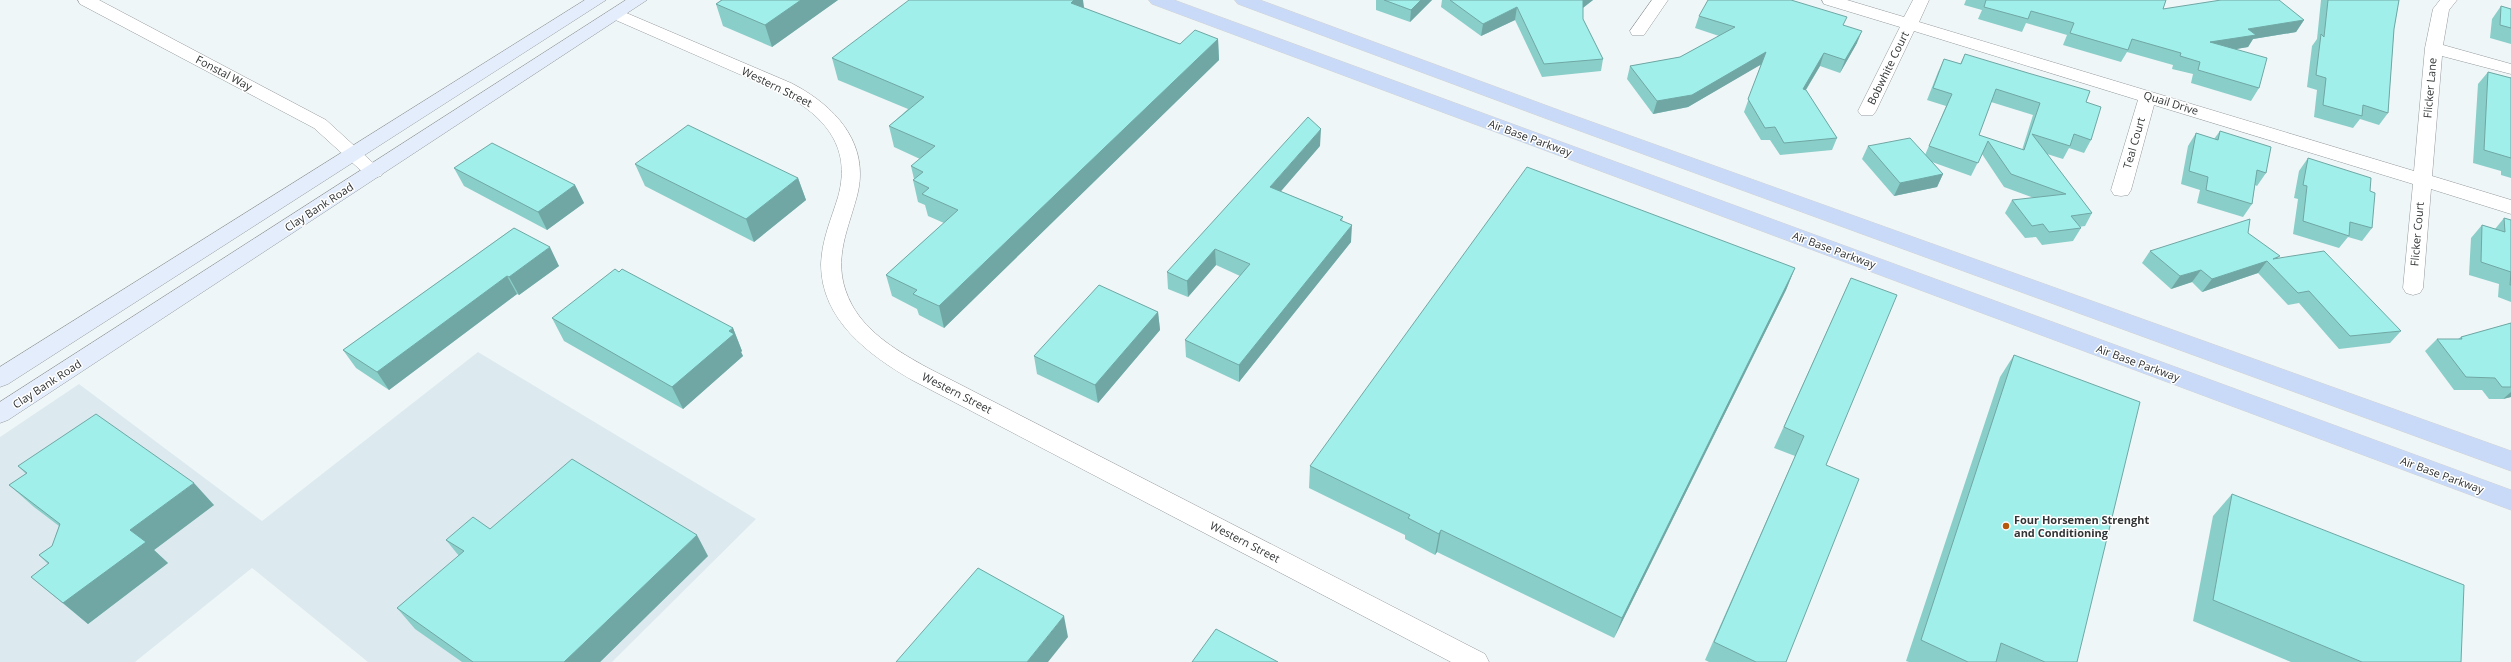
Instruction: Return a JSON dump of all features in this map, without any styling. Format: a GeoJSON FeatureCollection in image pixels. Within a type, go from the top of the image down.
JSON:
{"type":"FeatureCollection","features":[{"type":"Feature","properties":{"kind":"main road","name":"Air Base Parkway"},"geometry":{"type":"LineString","coordinates":[[1158,0],[2511,500]]}},
{"type":"Feature","properties":{"kind":"main road"},"geometry":{"type":"LineString","coordinates":[[1244,0],[1579,124],[2511,461]]}},
{"type":"Feature","properties":{"kind":"street","name":"Fonstal Way"},"geometry":{"type":"LineString","coordinates":[[86,0],[320,124],[374,172]]}},
{"type":"Feature","properties":{"kind":"street"},"geometry":{"type":"LineString","coordinates":[[0,378],[597,0]]}},
{"type":"Feature","properties":{"kind":"street","name":"Clay Bank Road"},"geometry":{"type":"LineString","coordinates":[[0,414],[638,0]]}},
{"type":"Feature","properties":{"kind":"street"},"geometry":{"type":"LineString","coordinates":[[1638,31],[1660,0]]}},
{"type":"Feature","properties":{"kind":"street","name":"Quail Drive"},"geometry":{"type":"LineString","coordinates":[[1830,0],[2511,208]]}},
{"type":"Feature","properties":{"kind":"street","name":"Bobwhite Court"},"geometry":{"type":"LineString","coordinates":[[1867,111],[1921,0]]}},
{"type":"Feature","properties":{"kind":"street","name":"Flicker Lane"},"geometry":{"type":"LineString","coordinates":[[2422,180],[2434,48],[2441,9],[2449,0]]}},
{"type":"Feature","properties":{"kind":"street","name":"Western Street"},"geometry":{"type":"LineString","coordinates":[[616,14],[787,89],[821,109],[832,121],[842,135],[851,173],[848,194],[833,240],[832,278],[838,300],[852,323],[869,342],[891,359],[1476,662]]}},
{"type":"Feature","properties":{"kind":"street"},"geometry":{"type":"LineString","coordinates":[[2434,48],[2511,69]]}},
{"type":"Feature","properties":{"kind":"street","name":"Teal Court"},"geometry":{"type":"LineString","coordinates":[[2120,190],[2148,96]]}},
{"type":"Feature","properties":{"kind":"street","name":"Flicker Court"},"geometry":{"type":"LineString","coordinates":[[2413,288],[2422,180]]}},
{"type":"Feature","properties":{"kind":"shaded area"},"geometry":{"type":"Polygon","coordinates":[[[478,352],[756,519],[612,662],[368,662],[252,568],[135,662],[0,662],[0,437],[79,384],[262,521],[478,352]]]}},
{"type":"Feature","properties":{"kind":"building"},"geometry":{"type":"Polygon","coordinates":[[[722,0],[801,0],[765,25],[716,4],[722,0]]]}},
{"type":"Feature","properties":{"kind":"building"},"geometry":{"type":"Polygon","coordinates":[[[909,0],[1074,0],[1071,3],[1180,44],[1195,30],[1218,39],[939,306],[913,294],[917,290],[886,275],[958,210],[922,194],[929,188],[913,180],[923,172],[911,166],[935,146],[889,126],[924,97],[832,58],[909,0]]]}},
{"type":"Feature","properties":{"kind":"building"},"geometry":{"type":"Polygon","coordinates":[[[1384,0],[1421,0],[1411,10],[1384,0]]]}},
{"type":"Feature","properties":{"kind":"building"},"geometry":{"type":"Polygon","coordinates":[[[1450,0],[1583,0],[1583,19],[1603,59],[1544,64],[1517,7],[1483,24],[1450,0]]]}},
{"type":"Feature","properties":{"kind":"building"},"geometry":{"type":"Polygon","coordinates":[[[1708,0],[1791,0],[1847,17],[1843,25],[1862,31],[1845,60],[1824,53],[1803,89],[1806,90],[1837,138],[1784,143],[1775,127],[1765,128],[1748,99],[1766,52],[1692,95],[1657,101],[1630,66],[1680,57],[1735,27],[1699,16],[1708,0]]]}},
{"type":"Feature","properties":{"kind":"building"},"geometry":{"type":"Polygon","coordinates":[[[1986,0],[2166,0],[2163,9],[2221,0],[2279,0],[2304,20],[2248,29],[2256,35],[2210,42],[2267,58],[2259,88],[2198,70],[2200,62],[2180,56],[2181,53],[2132,39],[2128,50],[2070,33],[2074,23],[2031,11],[2028,19],[1984,7],[1986,0]]]}},
{"type":"Feature","properties":{"kind":"building"},"geometry":{"type":"Polygon","coordinates":[[[2328,0],[2399,0],[2394,29],[2388,113],[2363,105],[2362,116],[2323,105],[2326,78],[2316,75],[2321,34],[2324,37],[2328,0]]]}},
{"type":"Feature","properties":{"kind":"building"},"geometry":{"type":"Polygon","coordinates":[[[2501,6],[2511,9],[2511,28],[2500,25],[2501,6]]]}},
{"type":"Feature","properties":{"kind":"building"},"geometry":{"type":"Polygon","coordinates":[[[1965,54],[2090,91],[2086,102],[2101,107],[2091,140],[2074,134],[2070,146],[2032,134],[2092,213],[2071,216],[2081,228],[2049,232],[2043,224],[2032,226],[2012,200],[2066,194],[2011,174],[1988,141],[1978,163],[1929,146],[1952,94],[1933,88],[1944,59],[1961,64],[1965,54]],[[1996,89],[1979,135],[2024,150],[2040,103],[1996,89]]]}},
{"type":"Feature","properties":{"kind":"building"},"geometry":{"type":"Polygon","coordinates":[[[2488,72],[2511,78],[2511,158],[2484,150],[2488,72]]]}},
{"type":"Feature","properties":{"kind":"building"},"geometry":{"type":"Polygon","coordinates":[[[1308,117],[1321,129],[1270,187],[1343,217],[1340,220],[1352,225],[1239,365],[1185,340],[1250,264],[1215,249],[1187,281],[1167,272],[1308,117]]]}},
{"type":"Feature","properties":{"kind":"building"},"geometry":{"type":"Polygon","coordinates":[[[688,125],[798,178],[746,219],[635,164],[688,125]]]}},
{"type":"Feature","properties":{"kind":"building"},"geometry":{"type":"Polygon","coordinates":[[[2220,131],[2271,147],[2266,173],[2257,170],[2252,204],[2206,190],[2208,177],[2189,171],[2196,133],[2218,140],[2220,131]]]}},
{"type":"Feature","properties":{"kind":"building"},"geometry":{"type":"Polygon","coordinates":[[[1910,138],[1943,174],[1900,183],[1868,146],[1910,138]]]}},
{"type":"Feature","properties":{"kind":"building"},"geometry":{"type":"Polygon","coordinates":[[[492,143],[575,185],[538,212],[454,168],[492,143]]]}},
{"type":"Feature","properties":{"kind":"building"},"geometry":{"type":"Polygon","coordinates":[[[2308,158],[2371,178],[2370,191],[2375,193],[2372,228],[2350,222],[2349,236],[2303,221],[2307,186],[2303,185],[2308,158]]]}},
{"type":"Feature","properties":{"kind":"building"},"geometry":{"type":"Polygon","coordinates":[[[1527,167],[1795,268],[1622,618],[1441,530],[1439,534],[1408,518],[1410,515],[1310,466],[1527,167]]]}},
{"type":"Feature","properties":{"kind":"building"},"geometry":{"type":"Polygon","coordinates":[[[2504,218],[2511,220],[2511,272],[2481,262],[2482,225],[2505,232],[2504,218]]]}},
{"type":"Feature","properties":{"kind":"building"},"geometry":{"type":"Polygon","coordinates":[[[2250,219],[2248,233],[2280,256],[2273,259],[2324,251],[2401,331],[2350,336],[2309,291],[2298,293],[2267,261],[2212,279],[2201,270],[2180,276],[2150,251],[2250,219]]]}},
{"type":"Feature","properties":{"kind":"building"},"geometry":{"type":"Polygon","coordinates":[[[514,228],[550,247],[509,277],[507,276],[377,372],[343,350],[514,228]]]}},
{"type":"Feature","properties":{"kind":"building"},"geometry":{"type":"Polygon","coordinates":[[[615,269],[619,272],[622,269],[733,328],[729,331],[734,334],[672,387],[552,318],[615,269]]]}},
{"type":"Feature","properties":{"kind":"building"},"geometry":{"type":"Polygon","coordinates":[[[1851,278],[1897,295],[1826,465],[1859,479],[1786,662],[1756,662],[1714,642],[1804,436],[1784,427],[1851,278]]]}},
{"type":"Feature","properties":{"kind":"building"},"geometry":{"type":"Polygon","coordinates":[[[1099,285],[1158,312],[1095,385],[1034,356],[1099,285]]]}},
{"type":"Feature","properties":{"kind":"building"},"geometry":{"type":"Polygon","coordinates":[[[2511,323],[2511,387],[2502,387],[2495,378],[2466,377],[2437,339],[2462,339],[2461,337],[2511,323]]]}},
{"type":"Feature","properties":{"kind":"building"},"geometry":{"type":"Polygon","coordinates":[[[2014,355],[2140,402],[2077,662],[2045,662],[2001,643],[1996,662],[1968,662],[1921,640],[2014,355]]]}},
{"type":"Feature","properties":{"kind":"building"},"geometry":{"type":"Polygon","coordinates":[[[96,414],[194,483],[130,530],[146,542],[63,603],[31,577],[49,563],[39,555],[52,546],[60,524],[9,485],[27,473],[18,466],[96,414]]]}},
{"type":"Feature","properties":{"kind":"building"},"geometry":{"type":"Polygon","coordinates":[[[572,459],[697,535],[564,662],[473,662],[397,608],[464,551],[446,540],[473,517],[490,529],[572,459]]]}},
{"type":"Feature","properties":{"kind":"building"},"geometry":{"type":"Polygon","coordinates":[[[2232,494],[2464,585],[2461,662],[2362,662],[2213,600],[2232,494]]]}},
{"type":"Feature","properties":{"kind":"building"},"geometry":{"type":"Polygon","coordinates":[[[978,568],[1064,616],[1027,662],[896,662],[978,568]]]}},
{"type":"Feature","properties":{"kind":"building"},"geometry":{"type":"Polygon","coordinates":[[[1216,629],[1278,662],[1192,662],[1216,629]]]}},
{"type":"Feature","properties":{"kind":"place","name":"Four Horsemen Strenght and Conditioning"},"geometry":{"type":"Point","coordinates":[2006,526]}}]}
